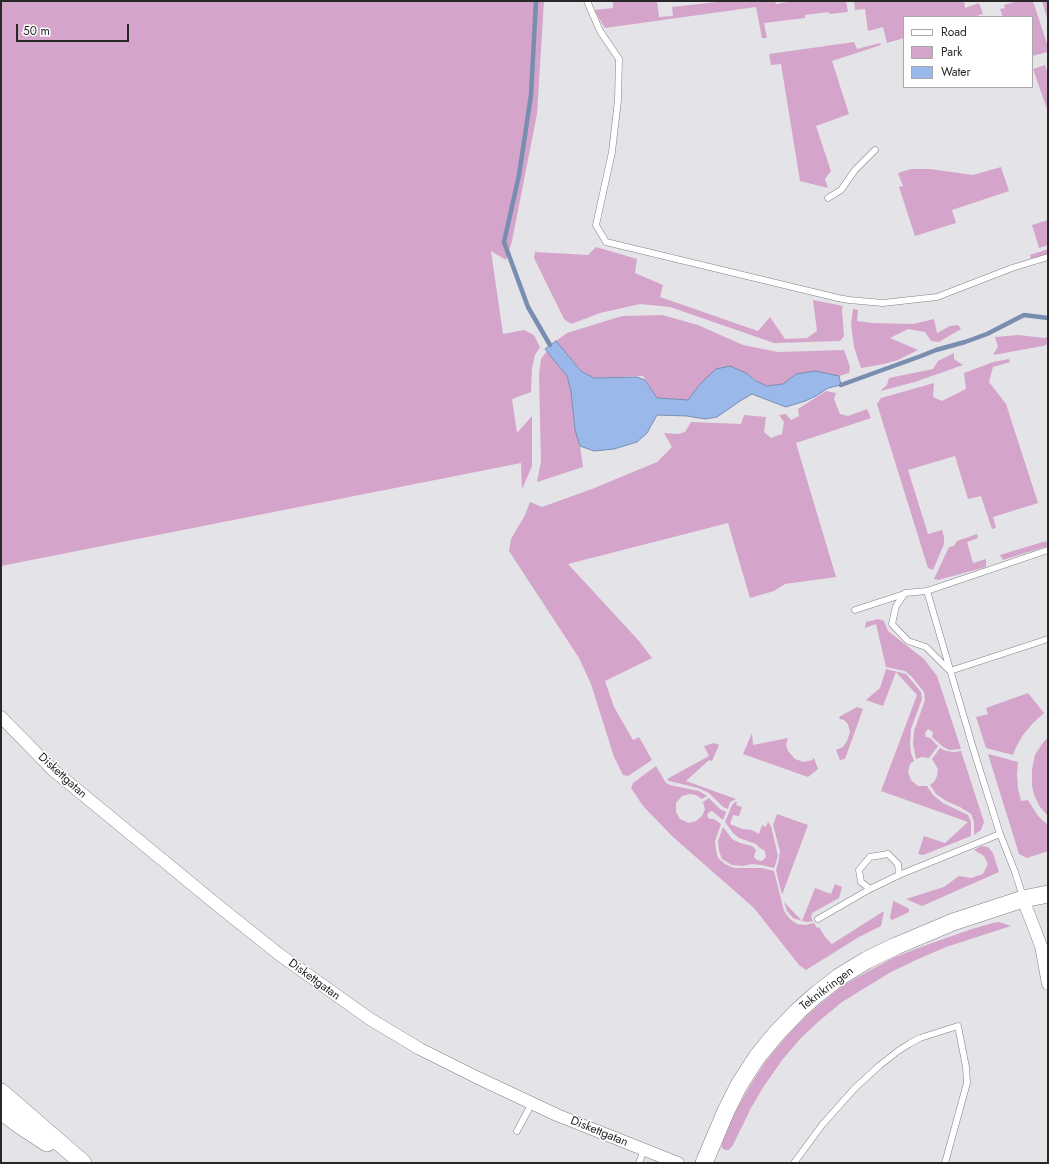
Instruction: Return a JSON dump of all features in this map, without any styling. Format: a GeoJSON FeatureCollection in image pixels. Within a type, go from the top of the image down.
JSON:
{"type":"FeatureCollection","features":[{"type":"Feature","properties":{"kind":"street","name":"Diskettgatan"},"geometry":{"type":"LineString","coordinates":[[1,717],[53,770],[221,908],[280,955],[370,1019],[420,1049],[557,1115],[678,1163]]}},
{"type":"Feature","properties":{"kind":"street","name":"Teknikringen"},"geometry":{"type":"LineString","coordinates":[[1023,899],[1048,884]]}},
{"type":"Feature","properties":{"kind":"street","name":"Teknikringen"},"geometry":{"type":"LineString","coordinates":[[704,1163],[726,1110],[739,1085],[757,1057],[775,1035],[817,994],[839,977],[867,960],[896,946],[953,922],[1023,899],[1048,894]]}},
{"type":"Feature","properties":{"kind":"street"},"geometry":{"type":"LineString","coordinates":[[1023,899],[1044,945],[1048,984]]}},
{"type":"Feature","properties":{"kind":"street"},"geometry":{"type":"LineString","coordinates":[[1,1092],[83,1163]]}},
{"type":"Feature","properties":{"kind":"street"},"geometry":{"type":"LineString","coordinates":[[1,1111],[21,1126],[79,1163]]}},
{"type":"Feature","properties":{"kind":"lane"},"geometry":{"type":"LineString","coordinates":[[587,1],[600,31],[619,59],[618,100],[612,152],[596,225],[606,242],[838,298],[882,303],[938,298],[1012,268],[1048,257]]}},
{"type":"Feature","properties":{"kind":"lane"},"geometry":{"type":"LineString","coordinates":[[828,198],[841,190],[855,170],[875,150]]}},
{"type":"Feature","properties":{"kind":"lane"},"geometry":{"type":"LineString","coordinates":[[854,610],[905,593],[927,591],[1048,550]]}},
{"type":"Feature","properties":{"kind":"lane"},"geometry":{"type":"LineString","coordinates":[[927,591],[1000,834],[1015,872],[1023,899]]}},
{"type":"Feature","properties":{"kind":"lane"},"geometry":{"type":"LineString","coordinates":[[905,593],[896,606],[892,624],[908,641],[926,648],[950,671]]}},
{"type":"Feature","properties":{"kind":"lane"},"geometry":{"type":"LineString","coordinates":[[950,671],[1048,639]]}},
{"type":"Feature","properties":{"kind":"lane"},"geometry":{"type":"LineString","coordinates":[[818,919],[870,889],[1000,834]]}},
{"type":"Feature","properties":{"kind":"lane"},"geometry":{"type":"LineString","coordinates":[[870,889],[861,882],[859,870],[870,857],[888,854],[898,864],[899,876]]}},
{"type":"Feature","properties":{"kind":"lane"},"geometry":{"type":"LineString","coordinates":[[794,1163],[832,1113],[860,1083],[879,1066],[909,1044],[920,1038],[958,1026],[964,1055],[967,1083],[945,1163]]}},
{"type":"Feature","properties":{"kind":"lane"},"geometry":{"type":"LineString","coordinates":[[517,1131],[532,1103]]}},
{"type":"Feature","properties":{"kind":"lane"},"geometry":{"type":"LineString","coordinates":[[639,1163],[644,1150]]}},
{"type":"Feature","properties":{"kind":"green space"},"geometry":{"type":"Polygon","coordinates":[[[1,1],[544,1],[537,114],[512,241],[506,260],[491,251],[503,334],[524,330],[534,335],[540,347],[535,355],[532,368],[531,392],[512,399],[517,433],[532,416],[532,466],[522,489],[521,463],[1,566],[1,1]]]}},
{"type":"Feature","properties":{"kind":"green space"},"geometry":{"type":"Polygon","coordinates":[[[657,1],[659,17],[673,16],[672,7],[726,1],[775,1],[776,4],[788,1],[846,1],[848,12],[829,14],[829,12],[805,15],[805,18],[764,23],[767,38],[762,38],[756,7],[605,28],[594,10],[613,8],[613,2],[657,1]]]}},
{"type":"Feature","properties":{"kind":"green space"},"geometry":{"type":"Polygon","coordinates":[[[854,1],[964,1],[965,8],[979,3],[983,14],[976,16],[903,16],[903,38],[887,43],[883,27],[868,31],[865,9],[855,10],[854,1]]]}},
{"type":"Feature","properties":{"kind":"green space"},"geometry":{"type":"Polygon","coordinates":[[[1018,1],[1033,1],[1048,47],[1048,52],[1033,56],[1033,16],[1003,16],[1000,9],[1005,8],[1004,5],[1018,1]]]}},
{"type":"Feature","properties":{"kind":"green space"},"geometry":{"type":"Polygon","coordinates":[[[1042,1],[1048,1],[1048,21],[1042,1]]]}},
{"type":"Feature","properties":{"kind":"green space"},"geometry":{"type":"Polygon","coordinates":[[[854,42],[857,49],[880,43],[881,45],[832,61],[849,114],[816,126],[831,171],[825,179],[828,188],[800,181],[781,64],[771,65],[769,54],[854,42]]]}},
{"type":"Feature","properties":{"kind":"green space"},"geometry":{"type":"Polygon","coordinates":[[[1045,65],[1048,74],[1048,112],[1033,69],[1045,65]]]}},
{"type":"Feature","properties":{"kind":"green space"},"geometry":{"type":"Polygon","coordinates":[[[1001,167],[1009,191],[952,210],[956,223],[915,236],[899,187],[903,186],[898,173],[911,169],[930,169],[973,175],[1001,167]]]}},
{"type":"Feature","properties":{"kind":"green space"},"geometry":{"type":"Polygon","coordinates":[[[1048,220],[1048,245],[1039,248],[1032,225],[1048,220]]]}},
{"type":"Feature","properties":{"kind":"green space"},"geometry":{"type":"Polygon","coordinates":[[[596,247],[637,259],[635,273],[663,285],[660,297],[758,331],[770,317],[785,339],[807,338],[817,331],[813,300],[843,306],[844,336],[840,341],[774,343],[670,307],[640,304],[600,313],[571,324],[564,319],[534,258],[535,252],[588,255],[596,247]]]}},
{"type":"Feature","properties":{"kind":"green space"},"geometry":{"type":"Polygon","coordinates":[[[1048,249],[1048,254],[1031,259],[1030,255],[1048,249]]]}},
{"type":"Feature","properties":{"kind":"green space"},"geometry":{"type":"Polygon","coordinates":[[[853,309],[858,310],[857,321],[913,324],[934,319],[937,333],[950,326],[958,325],[961,329],[939,342],[931,341],[925,332],[908,329],[890,338],[918,350],[898,360],[861,368],[854,347],[851,325],[853,309]]]}},
{"type":"Feature","properties":{"kind":"green space"},"geometry":{"type":"Polygon","coordinates":[[[662,315],[698,325],[743,345],[778,352],[844,350],[850,367],[849,373],[839,376],[815,371],[796,374],[783,384],[767,386],[756,381],[746,373],[700,384],[688,400],[657,398],[643,376],[594,378],[581,371],[556,341],[567,333],[622,316],[662,315]]]}},
{"type":"Feature","properties":{"kind":"green space"},"geometry":{"type":"Polygon","coordinates":[[[1019,335],[1044,338],[1048,337],[1048,344],[993,355],[998,347],[995,337],[1019,335]]]}},
{"type":"Feature","properties":{"kind":"green space"},"geometry":{"type":"Polygon","coordinates":[[[547,351],[567,376],[571,391],[575,430],[580,446],[583,467],[537,482],[541,461],[539,374],[541,359],[547,351]]]}},
{"type":"Feature","properties":{"kind":"green space"},"geometry":{"type":"Polygon","coordinates":[[[954,353],[954,359],[963,365],[915,382],[880,391],[887,385],[889,378],[933,369],[938,361],[954,353]]]}},
{"type":"Feature","properties":{"kind":"green space"},"geometry":{"type":"Polygon","coordinates":[[[1009,359],[1010,362],[993,367],[989,382],[1006,404],[1038,503],[993,517],[996,528],[992,529],[981,496],[968,499],[955,456],[908,470],[928,534],[942,530],[944,537],[944,544],[933,570],[928,568],[877,404],[881,398],[934,383],[933,397],[942,401],[966,389],[964,373],[993,362],[1009,359]]]}},
{"type":"Feature","properties":{"kind":"green space"},"geometry":{"type":"Polygon","coordinates":[[[826,391],[836,393],[834,399],[840,414],[848,416],[867,409],[871,418],[796,443],[836,577],[785,584],[774,591],[750,598],[728,523],[568,564],[639,641],[652,658],[605,681],[614,707],[633,740],[639,737],[652,760],[628,776],[623,775],[614,757],[591,684],[579,658],[509,551],[511,539],[525,515],[530,502],[542,507],[592,489],[657,462],[672,447],[664,433],[678,434],[685,432],[691,422],[741,424],[744,415],[766,417],[764,432],[771,438],[782,434],[784,422],[779,415],[786,414],[791,420],[799,416],[798,409],[826,391]]]}},
{"type":"Feature","properties":{"kind":"green space"},"geometry":{"type":"Polygon","coordinates":[[[977,534],[978,538],[967,542],[973,563],[986,559],[986,567],[938,580],[934,579],[949,547],[954,546],[957,541],[977,534]]]}},
{"type":"Feature","properties":{"kind":"green space"},"geometry":{"type":"Polygon","coordinates":[[[1046,541],[1048,546],[1003,560],[1000,555],[1046,541]]]}},
{"type":"Feature","properties":{"kind":"green space"},"geometry":{"type":"Polygon","coordinates":[[[878,619],[884,621],[888,631],[924,659],[937,676],[961,749],[949,750],[942,746],[932,737],[933,732],[928,729],[925,733],[926,737],[930,738],[938,746],[929,758],[922,757],[916,759],[913,744],[914,731],[925,700],[924,692],[905,671],[886,667],[876,624],[865,628],[866,622],[878,619]]]}},
{"type":"Feature","properties":{"kind":"green space"},"geometry":{"type":"Polygon","coordinates":[[[886,669],[906,674],[921,692],[922,699],[911,729],[910,743],[914,761],[910,764],[908,772],[911,780],[918,786],[927,786],[933,795],[943,803],[968,815],[971,822],[971,836],[923,855],[918,854],[924,836],[945,843],[968,822],[881,791],[917,695],[896,672],[883,706],[866,700],[880,688],[886,669]]]}},
{"type":"Feature","properties":{"kind":"green space"},"geometry":{"type":"Polygon","coordinates":[[[1028,693],[1044,713],[1023,735],[1013,755],[986,748],[976,717],[988,714],[986,708],[1028,693]]]}},
{"type":"Feature","properties":{"kind":"green space"},"geometry":{"type":"Polygon","coordinates":[[[857,707],[863,709],[845,759],[840,760],[836,750],[843,747],[850,732],[848,724],[839,717],[857,707]]]}},
{"type":"Feature","properties":{"kind":"green space"},"geometry":{"type":"Polygon","coordinates":[[[752,733],[753,745],[788,738],[786,745],[788,751],[795,759],[804,762],[814,758],[818,769],[808,777],[743,754],[752,733]]]}},
{"type":"Feature","properties":{"kind":"green space"},"geometry":{"type":"Polygon","coordinates":[[[1048,737],[1048,816],[1040,807],[1034,795],[1032,785],[1032,769],[1035,755],[1048,737]]]}},
{"type":"Feature","properties":{"kind":"green space"},"geometry":{"type":"Polygon","coordinates":[[[714,743],[719,745],[712,761],[709,760],[686,781],[736,799],[730,802],[728,809],[723,807],[709,793],[698,788],[669,781],[667,779],[709,756],[704,746],[714,743]]]}},
{"type":"Feature","properties":{"kind":"green space"},"geometry":{"type":"Polygon","coordinates":[[[940,748],[953,752],[961,751],[984,822],[981,830],[974,835],[974,822],[971,814],[936,794],[930,785],[934,782],[937,776],[938,769],[932,759],[940,748]]]}},
{"type":"Feature","properties":{"kind":"green space"},"geometry":{"type":"Polygon","coordinates":[[[988,754],[1018,762],[1018,789],[1021,801],[1028,800],[1038,816],[1048,825],[1048,851],[1027,858],[1019,854],[988,754]]]}},
{"type":"Feature","properties":{"kind":"green space"},"geometry":{"type":"Polygon","coordinates":[[[656,766],[666,783],[699,791],[707,796],[702,799],[696,795],[690,794],[682,796],[676,803],[676,812],[680,819],[689,823],[696,821],[702,816],[705,809],[703,802],[709,798],[720,809],[726,812],[723,820],[712,811],[709,812],[707,816],[721,824],[715,841],[718,858],[725,864],[734,868],[762,868],[774,871],[784,911],[790,919],[797,924],[805,925],[814,923],[832,944],[884,911],[881,926],[859,937],[806,970],[799,965],[754,908],[673,837],[643,806],[631,788],[633,783],[656,766]]]}},
{"type":"Feature","properties":{"kind":"green space"},"geometry":{"type":"Polygon","coordinates":[[[737,802],[736,805],[742,807],[739,816],[733,815],[730,824],[742,829],[752,830],[759,834],[762,825],[766,827],[768,822],[771,826],[778,856],[774,868],[752,864],[742,866],[732,865],[722,859],[718,841],[723,827],[732,839],[752,846],[756,850],[754,857],[757,860],[762,861],[766,857],[765,851],[756,844],[739,838],[733,833],[725,822],[732,805],[737,802]]]}},
{"type":"Feature","properties":{"kind":"green space"},"geometry":{"type":"Polygon","coordinates":[[[777,814],[808,825],[782,895],[776,870],[780,851],[773,825],[777,814]]]}},
{"type":"Feature","properties":{"kind":"green space"},"geometry":{"type":"Polygon","coordinates":[[[981,846],[988,847],[993,853],[999,872],[922,906],[906,899],[944,887],[959,876],[971,878],[983,874],[988,864],[984,856],[974,850],[981,846]]]}},
{"type":"Feature","properties":{"kind":"green space"},"geometry":{"type":"Polygon","coordinates":[[[835,884],[842,887],[839,898],[812,913],[811,917],[813,921],[802,921],[815,888],[831,894],[835,884]]]}},
{"type":"Feature","properties":{"kind":"green space"},"geometry":{"type":"Polygon","coordinates":[[[894,901],[909,909],[909,912],[892,920],[890,918],[894,901]]]}},
{"type":"Feature","properties":{"kind":"green space"},"geometry":{"type":"Polygon","coordinates":[[[784,902],[802,921],[793,918],[787,911],[784,902]]]}},
{"type":"Feature","properties":{"kind":"green space"},"geometry":{"type":"Polygon","coordinates":[[[999,922],[1011,926],[946,947],[916,960],[891,972],[842,1002],[800,1039],[783,1059],[751,1108],[733,1145],[729,1150],[722,1148],[724,1136],[733,1116],[766,1061],[799,1023],[821,1003],[842,986],[895,957],[972,929],[999,922]]]}},
{"type":"Feature","properties":{"kind":"water"},"geometry":{"type":"Polygon","coordinates":[[[556,341],[581,371],[594,378],[637,377],[645,380],[657,398],[688,400],[700,384],[716,369],[730,366],[746,373],[756,381],[767,386],[783,384],[796,374],[815,371],[839,376],[841,385],[828,388],[805,401],[786,407],[752,394],[717,417],[705,419],[687,416],[657,415],[647,433],[637,442],[614,449],[594,451],[580,446],[575,430],[571,391],[567,376],[545,349],[556,341]]]}},
{"type":"Feature","properties":{"kind":"waterway"},"geometry":{"type":"LineString","coordinates":[[536,1],[531,95],[519,175],[504,242],[528,307],[550,345]]}},
{"type":"Feature","properties":{"kind":"waterway"},"geometry":{"type":"LineString","coordinates":[[841,385],[936,350],[987,334],[1024,315],[1048,318]]}}]}
